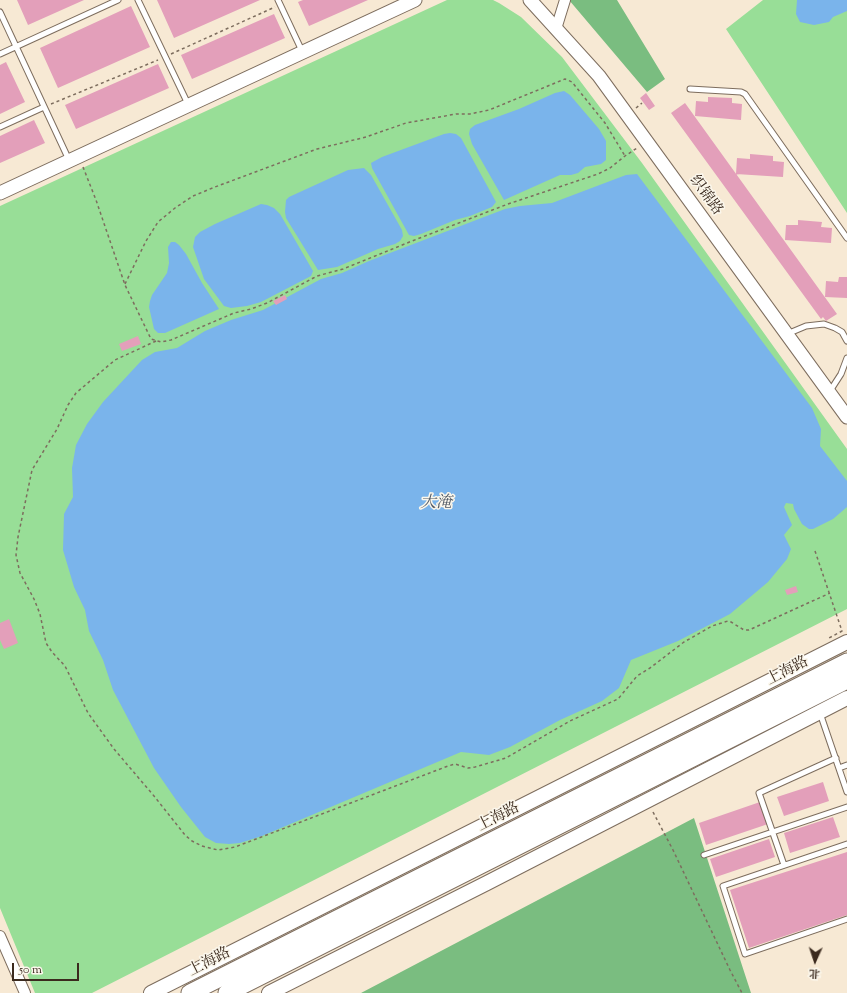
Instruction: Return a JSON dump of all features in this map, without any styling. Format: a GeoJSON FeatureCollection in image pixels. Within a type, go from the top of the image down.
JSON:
{"type":"FeatureCollection","features":[{"type":"Feature","properties":{"kind":"highway","name":"上海路"},"geometry":{"type":"LineString","coordinates":[[227,993],[728,731],[847,662]]}},
{"type":"Feature","properties":{"kind":"highway","name":"上海路"},"geometry":{"type":"LineString","coordinates":[[190,993],[728,731],[847,680]]}},
{"type":"Feature","properties":{"kind":"main road","name":"上海路"},"geometry":{"type":"LineString","coordinates":[[151,993],[847,642]]}},
{"type":"Feature","properties":{"kind":"main road"},"geometry":{"type":"LineString","coordinates":[[270,993],[494,880],[847,698]]}},
{"type":"Feature","properties":{"kind":"street"},"geometry":{"type":"LineString","coordinates":[[0,193],[415,0]]}},
{"type":"Feature","properties":{"kind":"street","name":"织锦路"},"geometry":{"type":"LineString","coordinates":[[530,0],[599,76],[847,417]]}},
{"type":"Feature","properties":{"kind":"street"},"geometry":{"type":"LineString","coordinates":[[556,29],[565,0]]}},
{"type":"Feature","properties":{"kind":"street"},"geometry":{"type":"LineString","coordinates":[[0,936],[25,993]]}},
{"type":"Feature","properties":{"kind":"lane"},"geometry":{"type":"LineString","coordinates":[[0,54],[118,0]]}},
{"type":"Feature","properties":{"kind":"lane"},"geometry":{"type":"LineString","coordinates":[[138,0],[188,105]]}},
{"type":"Feature","properties":{"kind":"lane"},"geometry":{"type":"LineString","coordinates":[[278,0],[302,52]]}},
{"type":"Feature","properties":{"kind":"lane"},"geometry":{"type":"LineString","coordinates":[[0,12],[44,107],[74,158]]}},
{"type":"Feature","properties":{"kind":"lane"},"geometry":{"type":"LineString","coordinates":[[690,89],[741,92],[744,94],[847,238]]}},
{"type":"Feature","properties":{"kind":"lane"},"geometry":{"type":"LineString","coordinates":[[0,127],[44,107]]}},
{"type":"Feature","properties":{"kind":"lane"},"geometry":{"type":"LineString","coordinates":[[786,334],[806,326],[824,324],[842,332],[847,340]]}},
{"type":"Feature","properties":{"kind":"lane"},"geometry":{"type":"LineString","coordinates":[[829,392],[841,374],[847,358]]}},
{"type":"Feature","properties":{"kind":"lane"},"geometry":{"type":"LineString","coordinates":[[819,712],[847,792]]}},
{"type":"Feature","properties":{"kind":"lane"},"geometry":{"type":"LineString","coordinates":[[784,865],[760,793],[836,758]]}},
{"type":"Feature","properties":{"kind":"lane"},"geometry":{"type":"LineString","coordinates":[[839,768],[847,765]]}},
{"type":"Feature","properties":{"kind":"lane"},"geometry":{"type":"LineString","coordinates":[[704,855],[847,807]]}},
{"type":"Feature","properties":{"kind":"lane"},"geometry":{"type":"LineString","coordinates":[[847,844],[722,886],[745,954],[847,919]]}},
{"type":"Feature","properties":{"kind":"path"},"geometry":{"type":"LineString","coordinates":[[125,285],[146,241],[158,222],[193,196],[317,149],[366,137],[406,123],[489,110],[565,79],[572,82],[605,123],[625,156]]}},
{"type":"Feature","properties":{"kind":"path"},"geometry":{"type":"LineString","coordinates":[[74,158],[96,200],[125,285],[151,340],[161,342],[171,340],[234,313],[268,303],[317,276],[343,269],[508,204],[598,174],[610,168],[647,142]]}},
{"type":"Feature","properties":{"kind":"path"},"geometry":{"type":"LineString","coordinates":[[156,341],[115,360],[84,385],[72,399],[32,470],[18,537],[16,555],[20,573],[40,614],[46,643],[52,652],[66,666],[88,713],[114,749],[185,835],[192,841],[202,846],[218,850],[235,847],[448,766],[455,764],[468,768],[506,758],[565,724],[618,699],[637,676],[684,642],[717,623],[728,621],[744,630],[749,630],[830,593]]}},
{"type":"Feature","properties":{"kind":"path"},"geometry":{"type":"LineString","coordinates":[[815,551],[842,631],[830,637],[826,641],[824,645],[828,652]]}},
{"type":"Feature","properties":{"kind":"path"},"geometry":{"type":"LineString","coordinates":[[653,812],[742,993]]}},
{"type":"Feature","properties":{"kind":"green space"},"geometry":{"type":"Polygon","coordinates":[[[447,0],[493,0],[521,17],[562,57],[642,163],[847,449],[847,609],[92,993],[35,993],[0,908],[0,206],[447,0]]]}},
{"type":"Feature","properties":{"kind":"green space"},"geometry":{"type":"Polygon","coordinates":[[[569,0],[617,0],[665,79],[647,92],[569,0]]]}},
{"type":"Feature","properties":{"kind":"green space"},"geometry":{"type":"Polygon","coordinates":[[[763,0],[847,0],[847,213],[726,29],[763,0]]]}},
{"type":"Feature","properties":{"kind":"green space"},"geometry":{"type":"Polygon","coordinates":[[[694,818],[751,993],[361,993],[694,818]]]}},
{"type":"Feature","properties":{"kind":"water"},"geometry":{"type":"Polygon","coordinates":[[[797,0],[847,0],[847,11],[833,17],[829,22],[814,25],[800,22],[796,14],[797,0]]]}},
{"type":"Feature","properties":{"kind":"water"},"geometry":{"type":"Polygon","coordinates":[[[564,91],[570,95],[599,129],[606,141],[606,160],[601,164],[585,167],[578,173],[571,175],[560,175],[504,200],[472,144],[469,134],[470,129],[475,125],[519,109],[555,93],[564,91]]]}},
{"type":"Feature","properties":{"kind":"water"},"geometry":{"type":"Polygon","coordinates":[[[450,133],[456,134],[461,138],[496,202],[492,207],[470,216],[455,220],[421,234],[414,236],[409,235],[372,168],[371,163],[382,157],[450,133]]]}},
{"type":"Feature","properties":{"kind":"water"},"geometry":{"type":"Polygon","coordinates":[[[364,168],[371,175],[402,230],[403,236],[400,241],[395,244],[378,249],[337,267],[318,270],[286,218],[286,200],[289,197],[348,170],[364,168]]]}},
{"type":"Feature","properties":{"kind":"water","name":"大淹"},"geometry":{"type":"Polygon","coordinates":[[[637,174],[812,408],[821,429],[820,446],[847,481],[847,507],[833,519],[813,529],[809,529],[802,524],[793,504],[786,503],[784,507],[792,525],[784,535],[791,549],[787,559],[768,582],[730,614],[678,641],[631,660],[619,688],[602,701],[560,720],[510,747],[489,755],[461,752],[262,836],[240,843],[229,844],[216,843],[205,837],[181,807],[154,768],[113,690],[103,660],[89,631],[85,610],[74,587],[63,550],[64,514],[73,497],[72,468],[76,445],[87,424],[103,402],[142,360],[155,352],[177,348],[205,331],[231,320],[263,310],[321,279],[342,273],[369,261],[505,209],[552,203],[626,175],[637,174]]]}},
{"type":"Feature","properties":{"kind":"water"},"geometry":{"type":"Polygon","coordinates":[[[261,204],[274,208],[280,214],[313,271],[311,276],[261,302],[231,308],[224,306],[204,279],[193,247],[195,237],[200,232],[215,224],[261,204]]]}},
{"type":"Feature","properties":{"kind":"water"},"geometry":{"type":"Polygon","coordinates":[[[171,242],[175,242],[179,245],[186,254],[202,283],[219,309],[165,333],[158,333],[154,329],[149,307],[152,295],[167,273],[169,263],[168,247],[171,242]]]}},
{"type":"Feature","properties":{"kind":"building"},"geometry":{"type":"Polygon","coordinates":[[[17,0],[84,0],[28,25],[17,0]]]}},
{"type":"Feature","properties":{"kind":"building"},"geometry":{"type":"Polygon","coordinates":[[[157,0],[260,0],[174,38],[157,0]]]}},
{"type":"Feature","properties":{"kind":"building"},"geometry":{"type":"Polygon","coordinates":[[[303,0],[368,0],[309,26],[298,2],[303,0]]]}},
{"type":"Feature","properties":{"kind":"building"},"geometry":{"type":"Polygon","coordinates":[[[131,6],[150,47],[58,88],[40,48],[131,6]]]}},
{"type":"Feature","properties":{"kind":"building"},"geometry":{"type":"Polygon","coordinates":[[[274,14],[285,38],[192,79],[181,55],[274,14]]]}},
{"type":"Feature","properties":{"kind":"building"},"geometry":{"type":"Polygon","coordinates":[[[6,62],[25,102],[0,114],[0,65],[6,62]]]}},
{"type":"Feature","properties":{"kind":"building"},"geometry":{"type":"Polygon","coordinates":[[[158,64],[169,88],[76,129],[65,105],[158,64]]]}},
{"type":"Feature","properties":{"kind":"building"},"geometry":{"type":"Polygon","coordinates":[[[646,93],[655,106],[649,110],[640,98],[646,93]]]}},
{"type":"Feature","properties":{"kind":"building"},"geometry":{"type":"Polygon","coordinates":[[[708,97],[732,98],[732,103],[742,104],[741,120],[695,116],[696,101],[708,102],[708,97]]]}},
{"type":"Feature","properties":{"kind":"building"},"geometry":{"type":"Polygon","coordinates":[[[685,103],[837,314],[826,321],[823,317],[821,319],[671,113],[685,103]]]}},
{"type":"Feature","properties":{"kind":"building"},"geometry":{"type":"Polygon","coordinates":[[[34,120],[45,143],[0,163],[0,136],[34,120]]]}},
{"type":"Feature","properties":{"kind":"building"},"geometry":{"type":"Polygon","coordinates":[[[750,154],[773,156],[773,161],[784,162],[783,177],[736,174],[737,158],[750,159],[750,154]]]}},
{"type":"Feature","properties":{"kind":"building"},"geometry":{"type":"Polygon","coordinates":[[[798,220],[822,222],[821,227],[832,228],[831,243],[785,240],[786,225],[798,225],[798,220]]]}},
{"type":"Feature","properties":{"kind":"building"},"geometry":{"type":"Polygon","coordinates":[[[839,277],[847,277],[847,298],[825,297],[826,281],[838,282],[839,277]]]}},
{"type":"Feature","properties":{"kind":"building"},"geometry":{"type":"Polygon","coordinates":[[[285,295],[287,299],[276,305],[273,301],[285,295]]]}},
{"type":"Feature","properties":{"kind":"building"},"geometry":{"type":"Polygon","coordinates":[[[138,336],[141,344],[122,351],[119,344],[138,336]]]}},
{"type":"Feature","properties":{"kind":"building"},"geometry":{"type":"Polygon","coordinates":[[[796,586],[798,592],[787,595],[785,590],[796,586]]]}},
{"type":"Feature","properties":{"kind":"building"},"geometry":{"type":"Polygon","coordinates":[[[9,619],[18,643],[4,649],[0,640],[0,623],[9,619]]]}},
{"type":"Feature","properties":{"kind":"building"},"geometry":{"type":"Polygon","coordinates":[[[823,782],[829,801],[784,816],[777,797],[823,782]]]}},
{"type":"Feature","properties":{"kind":"building"},"geometry":{"type":"Polygon","coordinates":[[[760,802],[768,824],[706,845],[699,823],[760,802]]]}},
{"type":"Feature","properties":{"kind":"building"},"geometry":{"type":"Polygon","coordinates":[[[833,817],[840,837],[790,853],[784,833],[833,817]]]}},
{"type":"Feature","properties":{"kind":"building"},"geometry":{"type":"Polygon","coordinates":[[[769,839],[775,857],[716,877],[710,859],[769,839]]]}},
{"type":"Feature","properties":{"kind":"building"},"geometry":{"type":"Polygon","coordinates":[[[847,852],[847,915],[749,948],[730,890],[847,852]]]}}]}
